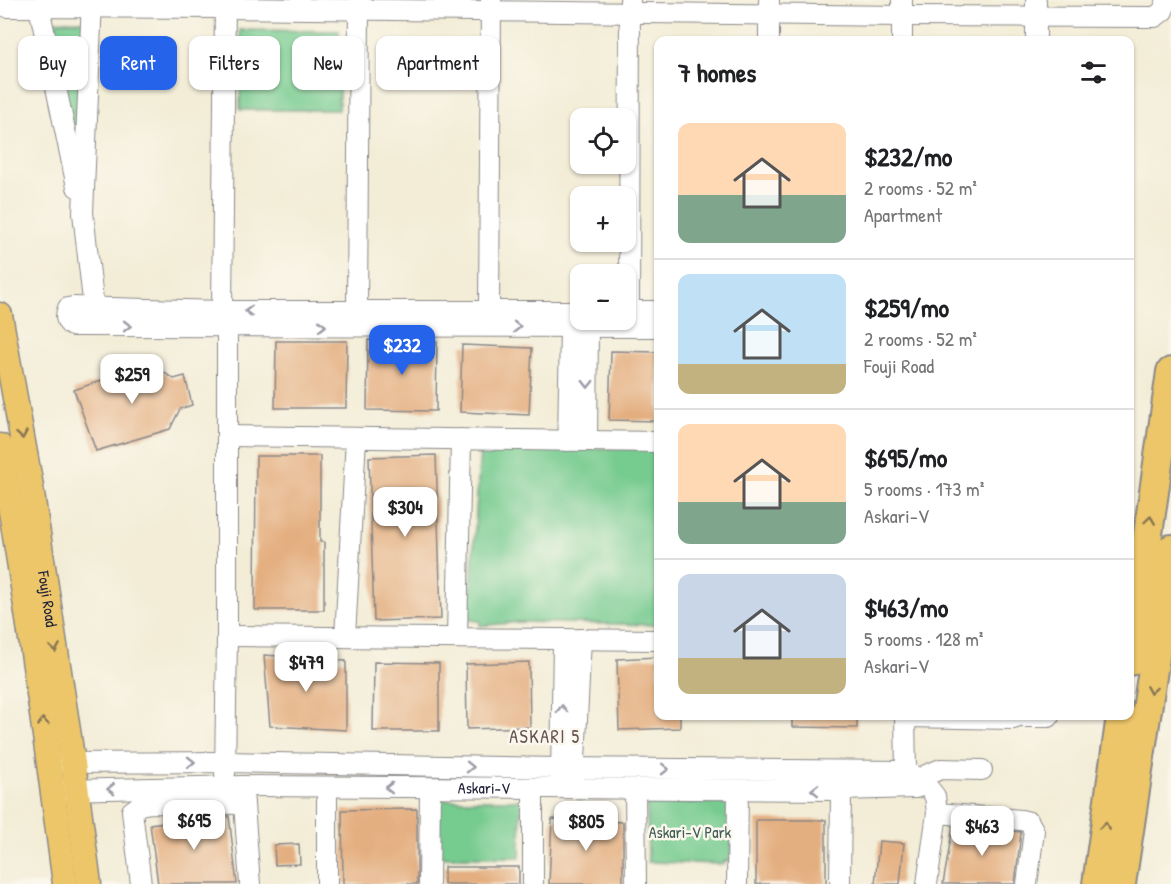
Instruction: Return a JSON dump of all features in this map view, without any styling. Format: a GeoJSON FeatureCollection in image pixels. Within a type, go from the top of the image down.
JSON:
{"type":"FeatureCollection","features":[{"type":"Feature","properties":{"kind":"highway"},"geometry":{"type":"LineString","coordinates":[[1152,661],[1171,372]]}},
{"type":"Feature","properties":{"kind":"highway"},"geometry":{"type":"LineString","coordinates":[[1121,884],[1152,661],[1171,549]]}},
{"type":"Feature","properties":{"kind":"highway"},"geometry":{"type":"LineString","coordinates":[[1097,884],[1120,720]]}},
{"type":"Feature","properties":{"kind":"main road","name":"Fouji Road"},"geometry":{"type":"LineString","coordinates":[[0,315],[30,481],[73,763],[64,790],[65,884]]}},
{"type":"Feature","properties":{"kind":"main road","name":"Fouji Road"},"geometry":{"type":"LineString","coordinates":[[0,446],[18,549],[49,763],[64,790],[89,884]]}},
{"type":"Feature","properties":{"kind":"street"},"geometry":{"type":"LineString","coordinates":[[0,2],[7,7],[92,4],[225,4],[1036,8],[1155,17],[1164,11],[1167,0]]}},
{"type":"Feature","properties":{"kind":"street"},"geometry":{"type":"LineString","coordinates":[[83,213],[92,4]]}},
{"type":"Feature","properties":{"kind":"street"},"geometry":{"type":"LineString","coordinates":[[225,4],[225,318],[228,436],[226,762],[237,792],[250,884]]}},
{"type":"Feature","properties":{"kind":"street"},"geometry":{"type":"LineString","coordinates":[[357,311],[358,5]]}},
{"type":"Feature","properties":{"kind":"street"},"geometry":{"type":"LineString","coordinates":[[489,310],[491,6]]}},
{"type":"Feature","properties":{"kind":"street"},"geometry":{"type":"LineString","coordinates":[[627,264],[630,6]]}},
{"type":"Feature","properties":{"kind":"street"},"geometry":{"type":"LineString","coordinates":[[39,7],[83,213],[94,309]]}},
{"type":"Feature","properties":{"kind":"street"},"geometry":{"type":"LineString","coordinates":[[769,7],[769,36]]}},
{"type":"Feature","properties":{"kind":"street"},"geometry":{"type":"LineString","coordinates":[[902,8],[902,36]]}},
{"type":"Feature","properties":{"kind":"street"},"geometry":{"type":"LineString","coordinates":[[1036,8],[1036,36]]}},
{"type":"Feature","properties":{"kind":"street"},"geometry":{"type":"LineString","coordinates":[[570,319],[489,310],[357,311],[225,318],[72,326],[66,320],[66,312],[68,308],[73,307],[225,318],[570,320]]}},
{"type":"Feature","properties":{"kind":"street"},"geometry":{"type":"LineString","coordinates":[[636,311],[654,311]]}},
{"type":"Feature","properties":{"kind":"street"},"geometry":{"type":"LineString","coordinates":[[636,325],[654,327]]}},
{"type":"Feature","properties":{"kind":"street"},"geometry":{"type":"LineString","coordinates":[[578,441],[579,330]]}},
{"type":"Feature","properties":{"kind":"street"},"geometry":{"type":"LineString","coordinates":[[228,436],[654,442]]}},
{"type":"Feature","properties":{"kind":"street"},"geometry":{"type":"LineString","coordinates":[[345,637],[356,438]]}},
{"type":"Feature","properties":{"kind":"street"},"geometry":{"type":"LineString","coordinates":[[457,638],[461,439]]}},
{"type":"Feature","properties":{"kind":"street"},"geometry":{"type":"LineString","coordinates":[[227,636],[654,640]]}},
{"type":"Feature","properties":{"kind":"street"},"geometry":{"type":"LineString","coordinates":[[567,778],[572,639]]}},
{"type":"Feature","properties":{"kind":"street"},"geometry":{"type":"LineString","coordinates":[[906,720],[918,779],[935,796],[937,813],[927,884]]}},
{"type":"Feature","properties":{"kind":"street","name":"Askari-V"},"geometry":{"type":"LineString","coordinates":[[49,763],[226,762],[567,778],[918,779]]}},
{"type":"Feature","properties":{"kind":"street"},"geometry":{"type":"LineString","coordinates":[[918,779],[941,769],[982,770]]}},
{"type":"Feature","properties":{"kind":"street","name":"Askari-V"},"geometry":{"type":"LineString","coordinates":[[64,790],[237,792],[327,787],[533,789],[567,778],[635,789],[841,790],[918,779]]}},
{"type":"Feature","properties":{"kind":"street"},"geometry":{"type":"LineString","coordinates":[[327,787],[327,884]]}},
{"type":"Feature","properties":{"kind":"street"},"geometry":{"type":"LineString","coordinates":[[429,884],[430,788]]}},
{"type":"Feature","properties":{"kind":"street"},"geometry":{"type":"LineString","coordinates":[[533,789],[534,884]]}},
{"type":"Feature","properties":{"kind":"street"},"geometry":{"type":"LineString","coordinates":[[635,789],[636,884]]}},
{"type":"Feature","properties":{"kind":"street"},"geometry":{"type":"LineString","coordinates":[[737,884],[738,790]]}},
{"type":"Feature","properties":{"kind":"street"},"geometry":{"type":"LineString","coordinates":[[840,884],[841,790]]}},
{"type":"Feature","properties":{"kind":"street"},"geometry":{"type":"LineString","coordinates":[[141,884],[132,812],[140,805],[237,792]]}},
{"type":"Feature","properties":{"kind":"street"},"geometry":{"type":"LineString","coordinates":[[937,813],[1029,822],[1034,831],[1027,884]]}},
{"type":"Feature","properties":{"kind":"green space"},"geometry":{"type":"Polygon","coordinates":[[[50,21],[85,21],[84,36],[53,36],[50,21]]]}},
{"type":"Feature","properties":{"kind":"green space"},"geometry":{"type":"Polygon","coordinates":[[[240,30],[339,31],[339,36],[292,36],[292,90],[339,90],[339,110],[240,110],[240,90],[280,90],[280,36],[240,36],[240,30]]]}},
{"type":"Feature","properties":{"kind":"green space"},"geometry":{"type":"Polygon","coordinates":[[[63,90],[82,90],[78,172],[63,90]]]}},
{"type":"Feature","properties":{"kind":"green space"},"geometry":{"type":"Polygon","coordinates":[[[654,448],[654,625],[519,622],[480,626],[480,621],[469,620],[480,450],[654,448]]]}},
{"type":"Feature","properties":{"kind":"green space"},"geometry":{"type":"Polygon","coordinates":[[[438,800],[521,800],[520,857],[438,857],[438,800]]]}},
{"type":"Feature","properties":{"kind":"green space","name":"Askari-V Park"},"geometry":{"type":"Polygon","coordinates":[[[732,802],[732,861],[724,861],[724,864],[648,862],[647,804],[732,802]]]}},
{"type":"Feature","properties":{"kind":"building"},"geometry":{"type":"Polygon","coordinates":[[[368,340],[437,341],[436,411],[367,410],[368,340]]]}},
{"type":"Feature","properties":{"kind":"building"},"geometry":{"type":"Polygon","coordinates":[[[276,341],[347,341],[346,408],[275,408],[276,341]]]}},
{"type":"Feature","properties":{"kind":"building"},"geometry":{"type":"Polygon","coordinates":[[[462,345],[532,348],[529,415],[460,412],[462,345]]]}},
{"type":"Feature","properties":{"kind":"building"},"geometry":{"type":"Polygon","coordinates":[[[611,351],[654,352],[654,421],[609,420],[611,351]]]}},
{"type":"Feature","properties":{"kind":"building"},"geometry":{"type":"Polygon","coordinates":[[[153,362],[174,379],[185,376],[192,405],[180,409],[170,429],[96,451],[74,390],[153,362]]]}},
{"type":"Feature","properties":{"kind":"building"},"geometry":{"type":"Polygon","coordinates":[[[436,455],[441,619],[374,621],[369,457],[436,455]]]}},
{"type":"Feature","properties":{"kind":"building"},"geometry":{"type":"Polygon","coordinates":[[[256,456],[320,456],[320,542],[324,542],[324,610],[255,610],[256,456]]]}},
{"type":"Feature","properties":{"kind":"building"},"geometry":{"type":"Polygon","coordinates":[[[264,655],[346,661],[346,730],[270,726],[264,655]]]}},
{"type":"Feature","properties":{"kind":"building"},"geometry":{"type":"Polygon","coordinates":[[[654,657],[654,720],[680,720],[680,728],[619,730],[617,659],[654,657]]]}},
{"type":"Feature","properties":{"kind":"building"},"geometry":{"type":"Polygon","coordinates":[[[374,662],[439,663],[439,731],[373,731],[374,662]]]}},
{"type":"Feature","properties":{"kind":"building"},"geometry":{"type":"Polygon","coordinates":[[[529,662],[530,727],[467,729],[466,664],[529,662]]]}},
{"type":"Feature","properties":{"kind":"building"},"geometry":{"type":"Polygon","coordinates":[[[792,720],[857,720],[857,728],[792,727],[792,720]]]}},
{"type":"Feature","properties":{"kind":"building"},"geometry":{"type":"Polygon","coordinates":[[[417,809],[417,884],[343,884],[342,810],[417,809]]]}},
{"type":"Feature","properties":{"kind":"building"},"geometry":{"type":"Polygon","coordinates":[[[211,816],[229,816],[237,884],[158,884],[150,824],[211,816]]]}},
{"type":"Feature","properties":{"kind":"building"},"geometry":{"type":"Polygon","coordinates":[[[552,819],[623,822],[623,884],[549,884],[552,819]]]}},
{"type":"Feature","properties":{"kind":"building"},"geometry":{"type":"Polygon","coordinates":[[[756,820],[826,820],[826,884],[756,884],[756,820]]]}},
{"type":"Feature","properties":{"kind":"building"},"geometry":{"type":"Polygon","coordinates":[[[953,826],[1021,832],[1015,884],[943,884],[953,826]]]}},
{"type":"Feature","properties":{"kind":"building"},"geometry":{"type":"Polygon","coordinates":[[[879,841],[904,843],[900,884],[875,884],[879,841]]]}},
{"type":"Feature","properties":{"kind":"building"},"geometry":{"type":"Polygon","coordinates":[[[299,844],[300,864],[275,865],[274,845],[299,844]]]}},
{"type":"Feature","properties":{"kind":"building"},"geometry":{"type":"Polygon","coordinates":[[[444,867],[519,867],[519,884],[444,884],[444,867]]]}},
{"type":"Feature","properties":{"kind":"district","name":"ASKARI 5"},"geometry":{"type":"Point","coordinates":[545,736]}}]}
